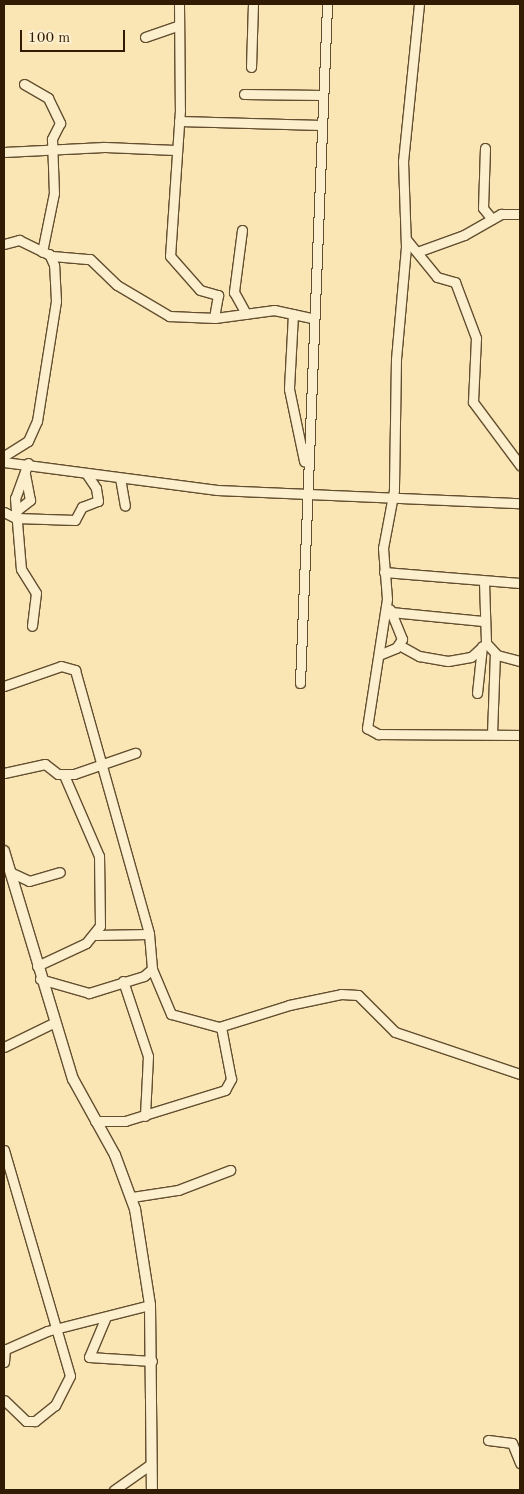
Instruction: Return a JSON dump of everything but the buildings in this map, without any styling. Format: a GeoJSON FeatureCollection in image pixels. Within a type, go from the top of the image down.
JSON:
{"type":"FeatureCollection","features":[{"type":"Feature","properties":{"kind":"street"},"geometry":{"type":"LineString","coordinates":[[179,4],[179,121],[170,256],[200,290],[218,295],[214,318]]}},
{"type":"Feature","properties":{"kind":"street"},"geometry":{"type":"LineString","coordinates":[[252,67],[253,4]]}},
{"type":"Feature","properties":{"kind":"street"},"geometry":{"type":"LineString","coordinates":[[300,683],[306,466],[327,4]]}},
{"type":"Feature","properties":{"kind":"street"},"geometry":{"type":"LineString","coordinates":[[381,654],[399,645],[402,635],[387,599],[384,572],[384,540],[392,500],[396,359],[406,239],[403,161],[418,4]]}},
{"type":"Feature","properties":{"kind":"street"},"geometry":{"type":"LineString","coordinates":[[145,37],[179,25]]}},
{"type":"Feature","properties":{"kind":"street"},"geometry":{"type":"LineString","coordinates":[[24,84],[48,98],[52,112],[59,120],[52,148],[54,193],[45,253]]}},
{"type":"Feature","properties":{"kind":"street"},"geometry":{"type":"LineString","coordinates":[[244,94],[322,95]]}},
{"type":"Feature","properties":{"kind":"street"},"geometry":{"type":"LineString","coordinates":[[179,121],[321,125]]}},
{"type":"Feature","properties":{"kind":"street"},"geometry":{"type":"LineString","coordinates":[[4,152],[52,148],[176,150]]}},
{"type":"Feature","properties":{"kind":"street"},"geometry":{"type":"LineString","coordinates":[[485,148],[483,208],[492,219]]}},
{"type":"Feature","properties":{"kind":"street"},"geometry":{"type":"LineString","coordinates":[[417,252],[464,235],[492,219],[520,214]]}},
{"type":"Feature","properties":{"kind":"street"},"geometry":{"type":"LineString","coordinates":[[242,230],[234,292],[246,314]]}},
{"type":"Feature","properties":{"kind":"street"},"geometry":{"type":"LineString","coordinates":[[406,239],[438,277],[455,282],[476,338],[473,402],[520,465]]}},
{"type":"Feature","properties":{"kind":"street"},"geometry":{"type":"LineString","coordinates":[[4,244],[23,240],[45,253],[54,265],[56,302],[37,421],[28,441],[4,456]]}},
{"type":"Feature","properties":{"kind":"street"},"geometry":{"type":"LineString","coordinates":[[45,253],[90,259],[117,285],[162,314],[214,318],[274,310],[313,318]]}},
{"type":"Feature","properties":{"kind":"street"},"geometry":{"type":"LineString","coordinates":[[294,314],[288,389],[306,466]]}},
{"type":"Feature","properties":{"kind":"street"},"geometry":{"type":"LineString","coordinates":[[4,462],[28,463],[120,478],[306,495],[392,500],[520,502]]}},
{"type":"Feature","properties":{"kind":"street"},"geometry":{"type":"LineString","coordinates":[[28,463],[25,474],[16,491],[16,514],[20,569],[35,586],[32,626]]}},
{"type":"Feature","properties":{"kind":"street"},"geometry":{"type":"LineString","coordinates":[[4,512],[78,518],[82,507],[98,501],[96,488],[86,473]]}},
{"type":"Feature","properties":{"kind":"street"},"geometry":{"type":"LineString","coordinates":[[16,514],[30,500],[25,474]]}},
{"type":"Feature","properties":{"kind":"street"},"geometry":{"type":"LineString","coordinates":[[120,478],[125,506]]}},
{"type":"Feature","properties":{"kind":"street"},"geometry":{"type":"LineString","coordinates":[[384,572],[484,582],[520,583]]}},
{"type":"Feature","properties":{"kind":"street"},"geometry":{"type":"LineString","coordinates":[[477,693],[484,636],[484,582]]}},
{"type":"Feature","properties":{"kind":"street"},"geometry":{"type":"LineString","coordinates":[[387,599],[378,677],[369,699],[368,731],[520,735]]}},
{"type":"Feature","properties":{"kind":"street"},"geometry":{"type":"LineString","coordinates":[[391,612],[483,621]]}},
{"type":"Feature","properties":{"kind":"street"},"geometry":{"type":"LineString","coordinates":[[484,636],[495,653],[492,734]]}},
{"type":"Feature","properties":{"kind":"street"},"geometry":{"type":"LineString","coordinates":[[399,645],[419,656],[448,661],[471,657],[482,646]]}},
{"type":"Feature","properties":{"kind":"street"},"geometry":{"type":"LineString","coordinates":[[495,653],[520,661]]}},
{"type":"Feature","properties":{"kind":"street"},"geometry":{"type":"LineString","coordinates":[[4,686],[45,670],[73,667],[149,934],[152,969],[168,1012],[221,1027],[289,1005],[341,994],[358,995],[395,1032],[520,1074]]}},
{"type":"Feature","properties":{"kind":"street"},"geometry":{"type":"LineString","coordinates":[[64,775],[135,753]]}},
{"type":"Feature","properties":{"kind":"street"},"geometry":{"type":"LineString","coordinates":[[4,773],[45,764],[64,775],[99,856],[101,922],[96,935]]}},
{"type":"Feature","properties":{"kind":"street"},"geometry":{"type":"LineString","coordinates":[[4,852],[36,966],[56,1022],[73,1079],[132,1198],[150,1305],[152,1490]]}},
{"type":"Feature","properties":{"kind":"street"},"geometry":{"type":"LineString","coordinates":[[10,872],[28,881],[60,872]]}},
{"type":"Feature","properties":{"kind":"street"},"geometry":{"type":"LineString","coordinates":[[36,966],[64,956],[96,935],[149,934]]}},
{"type":"Feature","properties":{"kind":"street"},"geometry":{"type":"LineString","coordinates":[[40,978],[89,993],[152,969]]}},
{"type":"Feature","properties":{"kind":"street"},"geometry":{"type":"LineString","coordinates":[[123,981],[148,1056],[145,1116]]}},
{"type":"Feature","properties":{"kind":"street"},"geometry":{"type":"LineString","coordinates":[[4,1047],[56,1022]]}},
{"type":"Feature","properties":{"kind":"street"},"geometry":{"type":"LineString","coordinates":[[95,1121],[118,1123],[145,1116],[201,1100],[230,1085],[221,1027]]}},
{"type":"Feature","properties":{"kind":"street"},"geometry":{"type":"LineString","coordinates":[[4,1150],[54,1330],[70,1376],[55,1405],[44,1416],[29,1422],[4,1400]]}},
{"type":"Feature","properties":{"kind":"street"},"geometry":{"type":"LineString","coordinates":[[132,1198],[178,1190],[230,1170]]}},
{"type":"Feature","properties":{"kind":"street"},"geometry":{"type":"LineString","coordinates":[[4,1362],[4,1349],[54,1330],[105,1319],[150,1305]]}},
{"type":"Feature","properties":{"kind":"street"},"geometry":{"type":"LineString","coordinates":[[105,1319],[89,1357],[152,1361]]}},
{"type":"Feature","properties":{"kind":"street"},"geometry":{"type":"LineString","coordinates":[[488,1440],[520,1440]]}},
{"type":"Feature","properties":{"kind":"street"},"geometry":{"type":"LineString","coordinates":[[507,1441],[514,1445],[520,1463]]}},
{"type":"Feature","properties":{"kind":"street"},"geometry":{"type":"LineString","coordinates":[[114,1490],[151,1464]]}}]}
